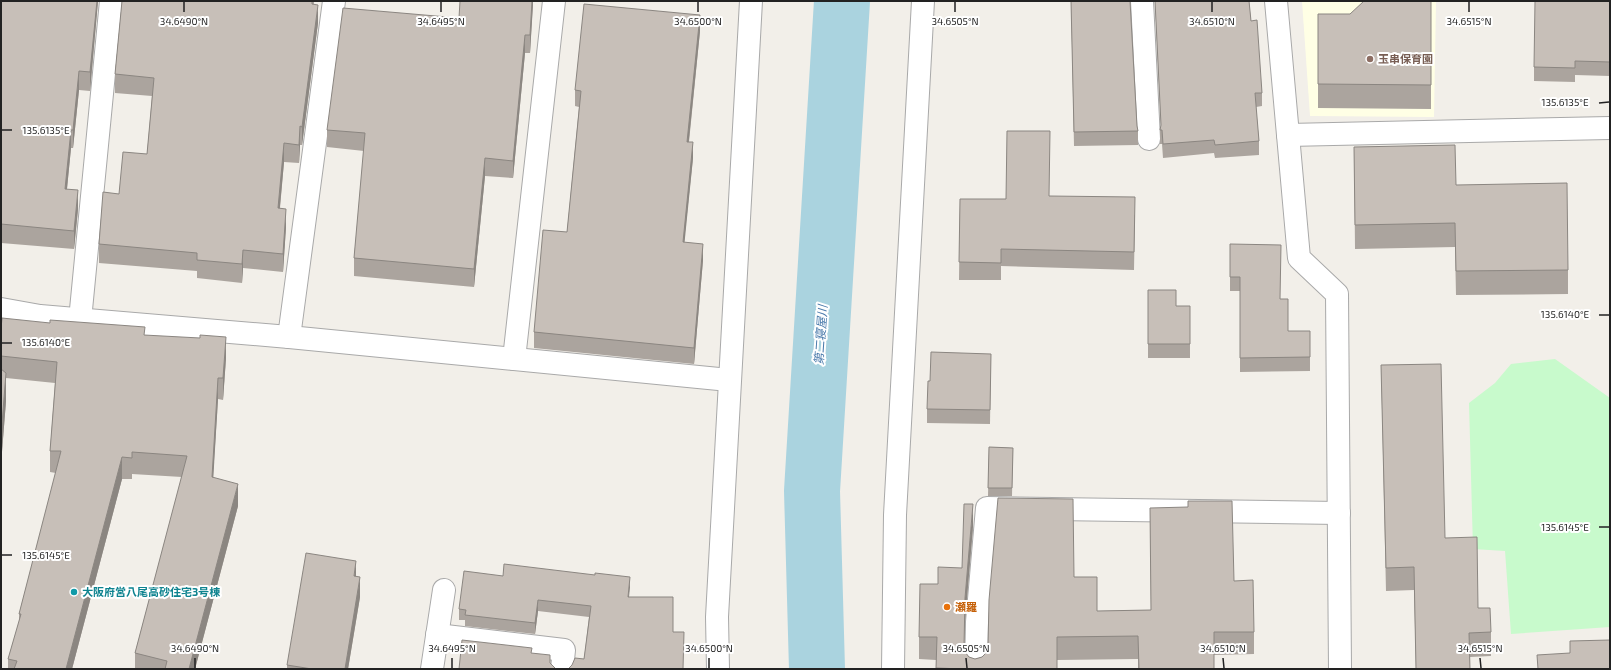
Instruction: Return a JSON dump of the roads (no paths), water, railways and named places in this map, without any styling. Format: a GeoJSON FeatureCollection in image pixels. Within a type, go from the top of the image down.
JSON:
{"type":"FeatureCollection","features":[{"type":"Feature","properties":{"kind":"street"},"geometry":{"type":"LineString","coordinates":[[80,320],[111,1]]}},
{"type":"Feature","properties":{"kind":"street"},"geometry":{"type":"LineString","coordinates":[[289,337],[334,1]]}},
{"type":"Feature","properties":{"kind":"street"},"geometry":{"type":"LineString","coordinates":[[514,359],[554,1]]}},
{"type":"Feature","properties":{"kind":"street"},"geometry":{"type":"LineString","coordinates":[[718,669],[717,617],[751,1]]}},
{"type":"Feature","properties":{"kind":"street"},"geometry":{"type":"LineString","coordinates":[[893,669],[895,514],[923,1]]}},
{"type":"Feature","properties":{"kind":"street"},"geometry":{"type":"LineString","coordinates":[[1142,1],[1149,139]]}},
{"type":"Feature","properties":{"kind":"street"},"geometry":{"type":"LineString","coordinates":[[1276,1],[1299,258],[1337,294],[1340,669]]}},
{"type":"Feature","properties":{"kind":"street"},"geometry":{"type":"LineString","coordinates":[[1288,135],[1610,128]]}},
{"type":"Feature","properties":{"kind":"street"},"geometry":{"type":"LineString","coordinates":[[1,309],[40,316],[80,320],[289,337],[729,380]]}},
{"type":"Feature","properties":{"kind":"street"},"geometry":{"type":"LineString","coordinates":[[976,669],[976,622],[987,508],[1339,513]]}},
{"type":"Feature","properties":{"kind":"street"},"geometry":{"type":"LineString","coordinates":[[432,669],[444,590]]}},
{"type":"Feature","properties":{"kind":"street"},"geometry":{"type":"LineString","coordinates":[[437,635],[564,650],[562,669]]}},
{"type":"Feature","properties":{"kind":"waterway","name":"第二寝屋川"},"geometry":{"type":"LineString","coordinates":[[817,669],[812,491],[842,1]]}},
{"type":"Feature","properties":{"kind":"place","name":"玉串保育園"},"geometry":{"type":"Point","coordinates":[1370,59]}},
{"type":"Feature","properties":{"kind":"place","name":"大阪府営八尾高砂住宅3号棟"},"geometry":{"type":"Point","coordinates":[74,592]}},
{"type":"Feature","properties":{"kind":"place","name":"瀬羅"},"geometry":{"type":"Point","coordinates":[947,607]}}]}
